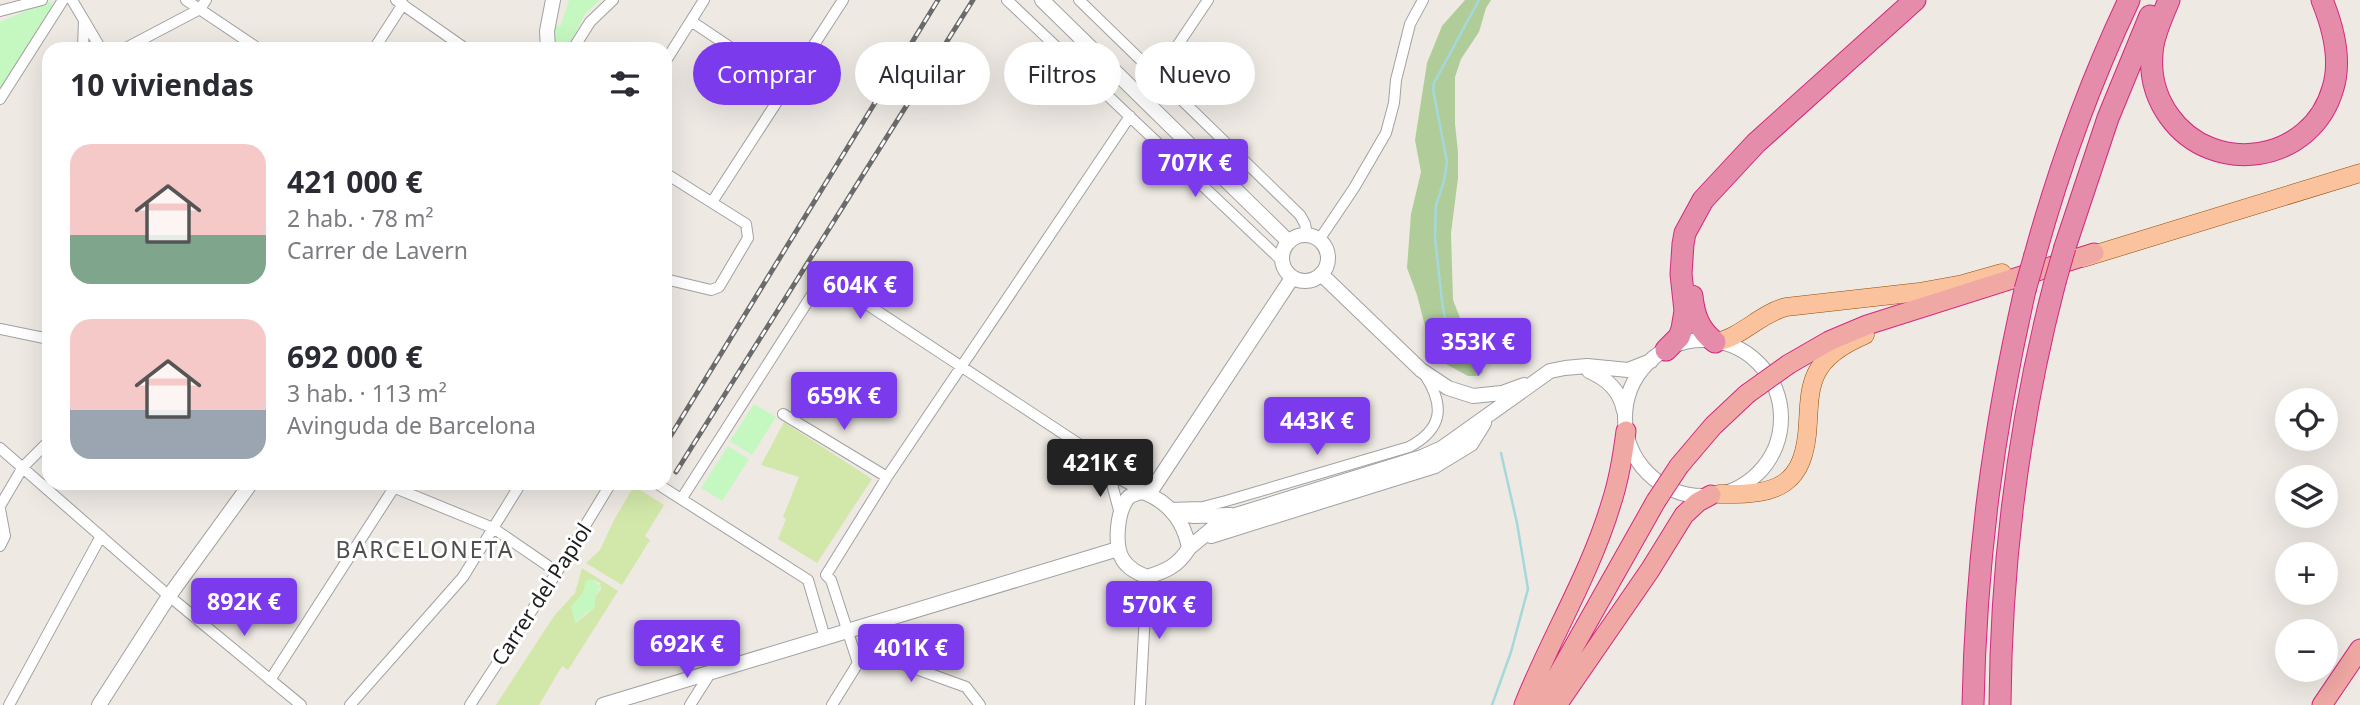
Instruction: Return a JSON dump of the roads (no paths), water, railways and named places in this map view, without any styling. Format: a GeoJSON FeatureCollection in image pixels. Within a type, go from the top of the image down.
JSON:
{"type":"FeatureCollection","features":[{"type":"Feature","properties":{"kind":"highway"},"geometry":{"type":"LineString","coordinates":[[1658,356],[1679,337],[1682,329],[1685,311],[1681,274],[1683,244],[1685,233],[1703,200],[1756,144],[1915,0]]}},
{"type":"Feature","properties":{"kind":"highway"},"geometry":{"type":"LineString","coordinates":[[1715,342],[1706,335],[1696,320],[1691,284],[1696,240],[1701,224],[1712,206],[1849,69],[1925,0]]}},
{"type":"Feature","properties":{"kind":"highway"},"geometry":{"type":"LineString","coordinates":[[1973,705],[1978,586],[1989,478],[2007,372],[2025,290],[2071,141],[2105,52],[2129,0]]}},
{"type":"Feature","properties":{"kind":"highway"},"geometry":{"type":"LineString","coordinates":[[2000,705],[2001,628],[2015,486],[2030,391],[2065,247],[2108,118],[2158,0]]}},
{"type":"Feature","properties":{"kind":"highway"},"geometry":{"type":"LineString","coordinates":[[2169,0],[2153,45],[2152,73],[2158,97],[2170,118],[2184,133],[2210,149],[2239,155],[2266,153],[2291,142],[2312,126],[2328,102],[2337,59],[2332,29],[2322,0]]}},
{"type":"Feature","properties":{"kind":"highway"},"geometry":{"type":"LineString","coordinates":[[1541,705],[1656,501],[1679,466],[1713,425],[1748,394],[1829,341],[1876,321],[2094,253]]}},
{"type":"Feature","properties":{"kind":"highway"},"geometry":{"type":"LineString","coordinates":[[1524,705],[1605,523],[1622,463],[1626,426]]}},
{"type":"Feature","properties":{"kind":"highway"},"geometry":{"type":"LineString","coordinates":[[1557,705],[1684,515],[1698,502],[1715,495]]}},
{"type":"Feature","properties":{"kind":"highway"},"geometry":{"type":"LineString","coordinates":[[2322,705],[2360,649]]}},
{"type":"Feature","properties":{"kind":"highway"},"geometry":{"type":"LineString","coordinates":[[2334,705],[2360,666]]}},
{"type":"Feature","properties":{"kind":"main road"},"geometry":{"type":"LineString","coordinates":[[1715,342],[1728,339],[1760,317],[1786,307],[1938,289],[2042,262],[2094,253],[2360,173]]}},
{"type":"Feature","properties":{"kind":"main road"},"geometry":{"type":"LineString","coordinates":[[1715,495],[1767,491],[1783,484],[1796,472],[1805,451],[1810,394],[1815,376],[1829,356],[1845,345],[1886,326],[2042,276],[2094,253]]}},
{"type":"Feature","properties":{"kind":"street"},"geometry":{"type":"LineString","coordinates":[[0,11],[42,0]]}},
{"type":"Feature","properties":{"kind":"street"},"geometry":{"type":"LineString","coordinates":[[0,99],[63,0]]}},
{"type":"Feature","properties":{"kind":"street"},"geometry":{"type":"LineString","coordinates":[[72,0],[98,42]]}},
{"type":"Feature","properties":{"kind":"street"},"geometry":{"type":"LineString","coordinates":[[186,0],[203,5],[250,42]]}},
{"type":"Feature","properties":{"kind":"street"},"geometry":{"type":"LineString","coordinates":[[543,42],[553,0]]}},
{"type":"Feature","properties":{"kind":"street"},"geometry":{"type":"LineString","coordinates":[[577,42],[590,22],[613,0]]}},
{"type":"Feature","properties":{"kind":"street"},"geometry":{"type":"LineString","coordinates":[[672,51],[704,0]]}},
{"type":"Feature","properties":{"kind":"street"},"geometry":{"type":"LineString","coordinates":[[817,42],[844,0]]}},
{"type":"Feature","properties":{"kind":"street"},"geometry":{"type":"LineString","coordinates":[[1007,0],[1281,260]]}},
{"type":"Feature","properties":{"kind":"street"},"geometry":{"type":"LineString","coordinates":[[1042,0],[1289,242]]}},
{"type":"Feature","properties":{"kind":"street"},"geometry":{"type":"LineString","coordinates":[[1079,0],[1135,55]]}},
{"type":"Feature","properties":{"kind":"street"},"geometry":{"type":"LineString","coordinates":[[1180,42],[1208,0]]}},
{"type":"Feature","properties":{"kind":"street"},"geometry":{"type":"LineString","coordinates":[[1313,238],[1353,188],[1386,133],[1410,24],[1423,0]]}},
{"type":"Feature","properties":{"kind":"street"},"geometry":{"type":"LineString","coordinates":[[378,42],[400,2],[456,42]]}},
{"type":"Feature","properties":{"kind":"street"},"geometry":{"type":"LineString","coordinates":[[137,42],[203,5]]}},
{"type":"Feature","properties":{"kind":"street"},"geometry":{"type":"LineString","coordinates":[[83,42],[84,20]]}},
{"type":"Feature","properties":{"kind":"street"},"geometry":{"type":"LineString","coordinates":[[691,21],[722,42]]}},
{"type":"Feature","properties":{"kind":"street"},"geometry":{"type":"LineString","coordinates":[[547,31],[548,42]]}},
{"type":"Feature","properties":{"kind":"street"},"geometry":{"type":"LineString","coordinates":[[712,202],[776,105]]}},
{"type":"Feature","properties":{"kind":"street"},"geometry":{"type":"LineString","coordinates":[[1187,105],[1300,215],[1313,238],[1323,245],[1328,257],[1321,274],[1304,282],[1292,278],[1281,260],[1284,247],[1294,238],[1313,238]]}},
{"type":"Feature","properties":{"kind":"street"},"geometry":{"type":"LineString","coordinates":[[808,580],[826,575],[887,477],[1130,116]]}},
{"type":"Feature","properties":{"kind":"street"},"geometry":{"type":"LineString","coordinates":[[672,177],[746,224],[748,238],[719,287],[711,290],[672,281]]}},
{"type":"Feature","properties":{"kind":"street"},"geometry":{"type":"LineString","coordinates":[[1321,274],[1421,370],[1448,388],[1473,396],[1502,393],[1535,382]]}},
{"type":"Feature","properties":{"kind":"street"},"geometry":{"type":"LineString","coordinates":[[682,498],[824,276],[1097,457],[1109,472],[1171,510],[1194,516],[1236,515]]}},
{"type":"Feature","properties":{"kind":"street"},"geometry":{"type":"LineString","coordinates":[[1146,493],[1292,278]]}},
{"type":"Feature","properties":{"kind":"street"},"geometry":{"type":"LineString","coordinates":[[0,330],[42,338]]}},
{"type":"Feature","properties":{"kind":"street"},"geometry":{"type":"LineString","coordinates":[[1146,493],[1133,494],[1126,500],[1121,517],[1118,549],[1128,566],[1147,577],[1168,570],[1180,561],[1190,546],[1236,515],[1422,457],[1452,442],[1550,371],[1574,367],[1587,366],[1628,370],[1691,342],[1715,342],[1740,350],[1754,359],[1765,371],[1779,400],[1780,433],[1775,449],[1756,475],[1742,485],[1715,495],[1689,495],[1675,491],[1651,476],[1634,453],[1622,402],[1615,388],[1602,377],[1574,367]]}},
{"type":"Feature","properties":{"kind":"street"},"geometry":{"type":"LineString","coordinates":[[1626,426],[1630,392],[1638,375],[1658,356]]}},
{"type":"Feature","properties":{"kind":"street"},"geometry":{"type":"LineString","coordinates":[[1171,510],[1203,507],[1226,501],[1409,447],[1422,440],[1432,431],[1438,407],[1434,391],[1421,370]]}},
{"type":"Feature","properties":{"kind":"street"},"geometry":{"type":"LineString","coordinates":[[783,414],[887,477]]}},
{"type":"Feature","properties":{"kind":"street"},"geometry":{"type":"LineString","coordinates":[[1190,546],[1224,532],[1435,466],[1471,444],[1486,419]]}},
{"type":"Feature","properties":{"kind":"street"},"geometry":{"type":"LineString","coordinates":[[0,448],[42,484]]}},
{"type":"Feature","properties":{"kind":"street"},"geometry":{"type":"LineString","coordinates":[[3,541],[0,507],[4,490],[42,448]]}},
{"type":"Feature","properties":{"kind":"street"},"geometry":{"type":"LineString","coordinates":[[1109,472],[1121,517]]}},
{"type":"Feature","properties":{"kind":"street"},"geometry":{"type":"LineString","coordinates":[[49,490],[169,596],[301,705]]}},
{"type":"Feature","properties":{"kind":"street"},"geometry":{"type":"LineString","coordinates":[[99,705],[169,596],[246,490]]}},
{"type":"Feature","properties":{"kind":"street"},"geometry":{"type":"LineString","coordinates":[[270,680],[388,490]]}},
{"type":"Feature","properties":{"kind":"street"},"geometry":{"type":"LineString","coordinates":[[403,490],[493,528],[556,572]]}},
{"type":"Feature","properties":{"kind":"street"},"geometry":{"type":"LineString","coordinates":[[350,705],[463,577],[517,490]]}},
{"type":"Feature","properties":{"kind":"street","name":"Carrer del Papiol"},"geometry":{"type":"LineString","coordinates":[[470,705],[607,490]]}},
{"type":"Feature","properties":{"kind":"street"},"geometry":{"type":"LineString","coordinates":[[668,490],[808,580],[825,638]]}},
{"type":"Feature","properties":{"kind":"street"},"geometry":{"type":"LineString","coordinates":[[1171,510],[1186,532],[1190,546]]}},
{"type":"Feature","properties":{"kind":"street"},"geometry":{"type":"LineString","coordinates":[[9,705],[101,536]]}},
{"type":"Feature","properties":{"kind":"street"},"geometry":{"type":"LineString","coordinates":[[603,705],[1118,549]]}},
{"type":"Feature","properties":{"kind":"street"},"geometry":{"type":"LineString","coordinates":[[826,575],[831,580],[858,663]]}},
{"type":"Feature","properties":{"kind":"street"},"geometry":{"type":"LineString","coordinates":[[1140,705],[1147,577]]}},
{"type":"Feature","properties":{"kind":"street"},"geometry":{"type":"LineString","coordinates":[[858,663],[886,659],[966,687],[980,705]]}},
{"type":"Feature","properties":{"kind":"street"},"geometry":{"type":"LineString","coordinates":[[832,705],[858,663]]}},
{"type":"Feature","properties":{"kind":"street"},"geometry":{"type":"LineString","coordinates":[[690,705],[711,672]]}},
{"type":"Feature","properties":{"kind":"waterway"},"geometry":{"type":"LineString","coordinates":[[1459,359],[1448,338],[1435,238],[1436,205],[1447,162],[1433,89],[1479,0]]}},
{"type":"Feature","properties":{"kind":"waterway"},"geometry":{"type":"LineString","coordinates":[[1492,705],[1511,652],[1528,589],[1501,453]]}},
{"type":"Feature","properties":{"kind":"railway"},"geometry":{"type":"LineString","coordinates":[[672,434],[938,0]]}},
{"type":"Feature","properties":{"kind":"railway"},"geometry":{"type":"LineString","coordinates":[[676,472],[973,0]]}},
{"type":"Feature","properties":{"kind":"district","name":"BARCELONETA"},"geometry":{"type":"Point","coordinates":[425,549]}}]}
